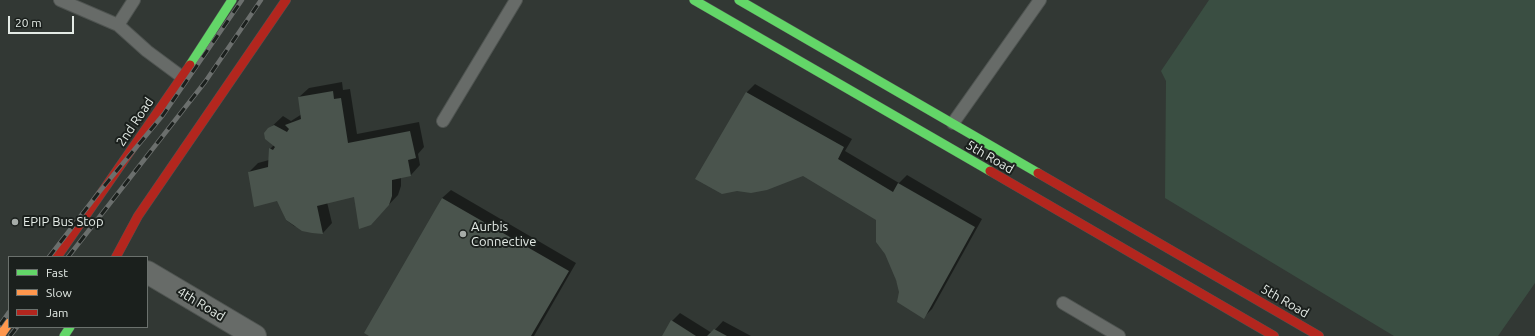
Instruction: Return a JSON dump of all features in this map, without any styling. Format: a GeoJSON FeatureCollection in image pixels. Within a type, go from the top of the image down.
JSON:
{"type":"FeatureCollection","features":[{"type":"Feature","properties":{"kind":"street","name":"2nd Road"},"geometry":{"type":"LineString","coordinates":[[57,256],[182,77],[232,0]]}},
{"type":"Feature","properties":{"kind":"street"},"geometry":{"type":"LineString","coordinates":[[118,256],[138,216],[286,0]]}},
{"type":"Feature","properties":{"kind":"street","name":"5th Road"},"geometry":{"type":"LineString","coordinates":[[694,0],[868,88],[984,155],[1319,336]]}},
{"type":"Feature","properties":{"kind":"street","name":"5th Road"},"geometry":{"type":"LineString","coordinates":[[740,0],[868,88],[953,124],[984,155],[1274,336]]}},
{"type":"Feature","properties":{"kind":"street","name":"4th Road"},"geometry":{"type":"LineString","coordinates":[[148,273],[255,336]]}},
{"type":"Feature","properties":{"kind":"street"},"geometry":{"type":"LineString","coordinates":[[0,336],[8,324]]}},
{"type":"Feature","properties":{"kind":"lane"},"geometry":{"type":"LineString","coordinates":[[60,0],[118,25],[147,51],[182,77]]}},
{"type":"Feature","properties":{"kind":"lane"},"geometry":{"type":"LineString","coordinates":[[118,25],[134,0]]}},
{"type":"Feature","properties":{"kind":"lane"},"geometry":{"type":"LineString","coordinates":[[443,121],[516,0]]}},
{"type":"Feature","properties":{"kind":"lane"},"geometry":{"type":"LineString","coordinates":[[953,124],[1040,0]]}},
{"type":"Feature","properties":{"kind":"lane"},"geometry":{"type":"LineString","coordinates":[[1063,304],[1119,336]]}},
{"type":"Feature","properties":{"kind":"green space"},"geometry":{"type":"Polygon","coordinates":[[[1209,0],[1535,0],[1535,283],[1498,336],[1394,336],[1165,198],[1166,81],[1161,71],[1209,0]]]}},
{"type":"Feature","properties":{"kind":"building"},"geometry":{"type":"Polygon","coordinates":[[[333,91],[334,99],[341,98],[348,143],[410,131],[416,158],[408,160],[411,176],[392,180],[392,196],[389,205],[371,225],[359,229],[354,197],[317,206],[323,234],[312,233],[302,231],[286,220],[277,201],[254,207],[248,172],[268,167],[269,148],[273,150],[275,147],[265,139],[264,133],[268,128],[274,125],[287,132],[289,129],[285,125],[301,119],[298,97],[333,91]]]}},
{"type":"Feature","properties":{"kind":"building"},"geometry":{"type":"Polygon","coordinates":[[[746,92],[844,147],[838,159],[893,192],[898,183],[975,227],[924,319],[897,302],[899,292],[896,280],[885,254],[876,242],[876,220],[803,176],[767,190],[751,193],[737,191],[722,194],[695,179],[746,92]]]}},
{"type":"Feature","properties":{"kind":"building","name":"Aurbis Connective"},"geometry":{"type":"Polygon","coordinates":[[[442,198],[569,271],[531,336],[369,336],[364,333],[442,198]]]}},
{"type":"Feature","properties":{"kind":"building"},"geometry":{"type":"Polygon","coordinates":[[[671,320],[696,336],[662,336],[671,320]]]}},
{"type":"Feature","properties":{"kind":"building"},"geometry":{"type":"Polygon","coordinates":[[[714,329],[727,336],[707,336],[714,329]]]}},
{"type":"Feature","properties":{"kind":"railway"},"geometry":{"type":"LineString","coordinates":[[50,256],[100,191],[163,115],[242,0]]}},
{"type":"Feature","properties":{"kind":"railway"},"geometry":{"type":"LineString","coordinates":[[69,256],[205,82],[261,0]]}},
{"type":"Feature","properties":{"kind":"railway"},"geometry":{"type":"LineString","coordinates":[[0,325],[8,313]]}},
{"type":"Feature","properties":{"kind":"railway"},"geometry":{"type":"LineString","coordinates":[[10,336],[16,328]]}},
{"type":"Feature","properties":{"kind":"traffic: fast"},"geometry":{"type":"LineString","coordinates":[[190,65],[232,0]]}},
{"type":"Feature","properties":{"kind":"traffic: fast"},"geometry":{"type":"LineString","coordinates":[[694,0],[990,171]]}},
{"type":"Feature","properties":{"kind":"traffic: fast"},"geometry":{"type":"LineString","coordinates":[[739,0],[1038,173]]}},
{"type":"Feature","properties":{"kind":"traffic: fast"},"geometry":{"type":"LineString","coordinates":[[64,336],[69,328]]}},
{"type":"Feature","properties":{"kind":"traffic: slow"},"geometry":{"type":"LineString","coordinates":[[0,336],[8,324]]}},
{"type":"Feature","properties":{"kind":"traffic: jam"},"geometry":{"type":"LineString","coordinates":[[117,256],[138,216],[286,0]]}},
{"type":"Feature","properties":{"kind":"traffic: jam"},"geometry":{"type":"LineString","coordinates":[[58,256],[190,65]]}},
{"type":"Feature","properties":{"kind":"traffic: jam"},"geometry":{"type":"LineString","coordinates":[[990,171],[1274,336]]}},
{"type":"Feature","properties":{"kind":"traffic: jam"},"geometry":{"type":"LineString","coordinates":[[1038,173],[1319,336]]}},
{"type":"Feature","properties":{"kind":"place","name":"EPIP Bus Stop"},"geometry":{"type":"Point","coordinates":[15,222]}},
{"type":"Feature","properties":{"kind":"place","name":"Aurbis Connective"},"geometry":{"type":"Point","coordinates":[463,234]}}]}
